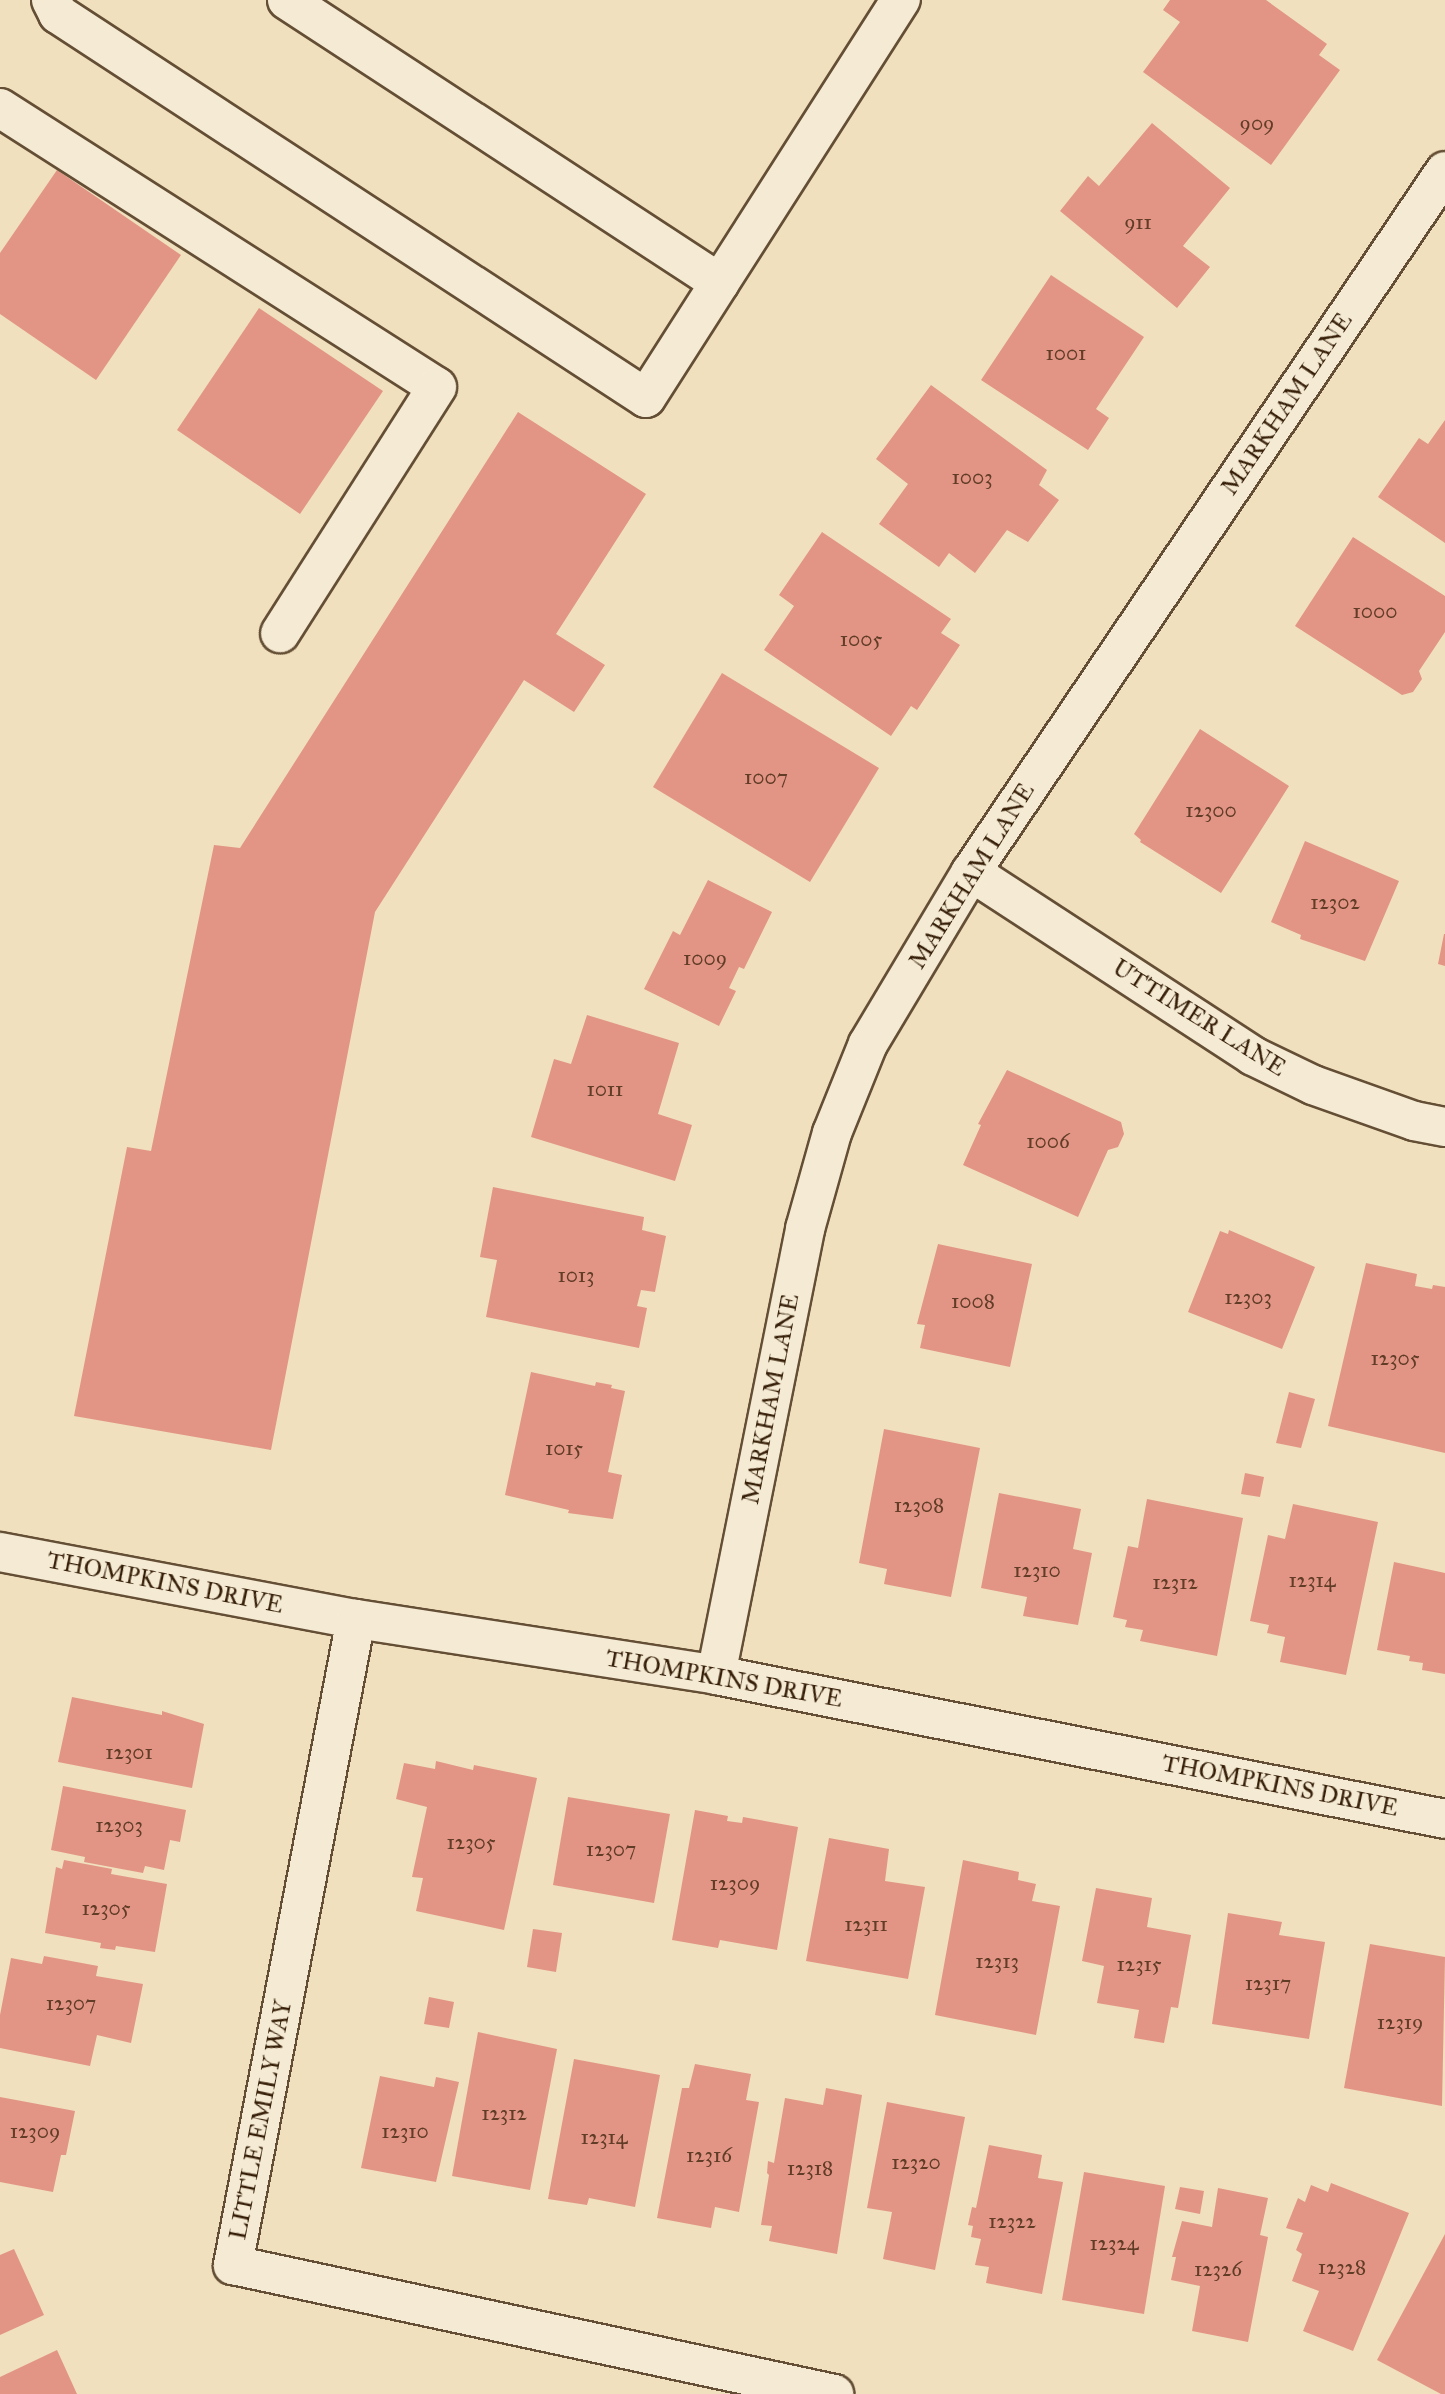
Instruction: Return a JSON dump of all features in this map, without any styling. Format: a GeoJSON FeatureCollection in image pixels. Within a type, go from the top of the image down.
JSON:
{"type":"FeatureCollection","features":[{"type":"Feature","properties":{"kind":"street"},"geometry":{"type":"LineString","coordinates":[[51,0],[58,14],[646,398],[901,0]]}},
{"type":"Feature","properties":{"kind":"street"},"geometry":{"type":"LineString","coordinates":[[287,0],[720,283]]}},
{"type":"Feature","properties":{"kind":"street"},"geometry":{"type":"LineString","coordinates":[[0,108],[437,387],[280,633]]}},
{"type":"Feature","properties":{"kind":"street","name":"MARKHAM LANE"},"geometry":{"type":"LineString","coordinates":[[716,1675],[805,1229],[832,1133],[868,1044],[971,872],[1445,171]]}},
{"type":"Feature","properties":{"kind":"street","name":"UTTIMER LANE"},"geometry":{"type":"LineString","coordinates":[[971,872],[1253,1056],[1314,1085],[1413,1121],[1445,1127]]}},
{"type":"Feature","properties":{"kind":"street","name":"THOMPKINS DRIVE"},"geometry":{"type":"LineString","coordinates":[[0,1552],[356,1619],[716,1675],[1445,1819]]}},
{"type":"Feature","properties":{"kind":"street","name":"LITTLE EMILY WAY"},"geometry":{"type":"LineString","coordinates":[[356,1619],[233,2265],[834,2394]]}},
{"type":"Feature","properties":{"kind":"building"},"geometry":{"type":"Polygon","coordinates":[[[1170,0],[1266,0],[1327,44],[1319,55],[1340,70],[1271,165],[1143,72],[1180,22],[1163,10],[1170,0]]]}},
{"type":"Feature","properties":{"kind":"building"},"geometry":{"type":"Polygon","coordinates":[[[1152,123],[1230,188],[1183,246],[1210,267],[1177,308],[1060,211],[1088,176],[1099,186],[1152,123]]]}},
{"type":"Feature","properties":{"kind":"building"},"geometry":{"type":"Polygon","coordinates":[[[57,170],[181,255],[96,380],[0,314],[0,253],[57,170]]]}},
{"type":"Feature","properties":{"kind":"building"},"geometry":{"type":"Polygon","coordinates":[[[1051,275],[1144,337],[1096,409],[1109,418],[1088,450],[981,380],[1051,275]]]}},
{"type":"Feature","properties":{"kind":"building"},"geometry":{"type":"Polygon","coordinates":[[[259,308],[383,391],[300,514],[177,430],[259,308]]]}},
{"type":"Feature","properties":{"kind":"building"},"geometry":{"type":"Polygon","coordinates":[[[931,385],[1047,470],[1039,485],[1059,500],[1028,542],[1007,530],[975,573],[949,553],[939,567],[879,524],[908,484],[876,459],[931,385]]]}},
{"type":"Feature","properties":{"kind":"building"},"geometry":{"type":"Polygon","coordinates":[[[518,412],[646,494],[556,634],[605,665],[574,712],[524,680],[375,912],[271,1450],[74,1416],[127,1147],[151,1151],[214,845],[240,848],[518,412]]]}},
{"type":"Feature","properties":{"kind":"building"},"geometry":{"type":"Polygon","coordinates":[[[1445,420],[1445,543],[1378,497],[1419,438],[1428,444],[1445,420]]]}},
{"type":"Feature","properties":{"kind":"building"},"geometry":{"type":"Polygon","coordinates":[[[822,532],[951,619],[941,633],[960,645],[917,710],[911,706],[891,736],[764,650],[794,606],[779,595],[822,532]]]}},
{"type":"Feature","properties":{"kind":"building"},"geometry":{"type":"Polygon","coordinates":[[[1353,537],[1445,596],[1445,632],[1419,671],[1422,679],[1413,692],[1402,695],[1295,626],[1353,537]]]}},
{"type":"Feature","properties":{"kind":"building"},"geometry":{"type":"Polygon","coordinates":[[[722,673],[879,768],[810,882],[653,787],[722,673]]]}},
{"type":"Feature","properties":{"kind":"building"},"geometry":{"type":"Polygon","coordinates":[[[1200,729],[1289,786],[1221,893],[1140,842],[1134,834],[1200,729]]]}},
{"type":"Feature","properties":{"kind":"building"},"geometry":{"type":"Polygon","coordinates":[[[1305,841],[1399,881],[1365,961],[1300,939],[1301,935],[1271,922],[1305,841]]]}},
{"type":"Feature","properties":{"kind":"building"},"geometry":{"type":"Polygon","coordinates":[[[708,880],[772,912],[744,969],[739,967],[729,988],[736,991],[719,1026],[644,989],[673,931],[680,935],[708,880]]]}},
{"type":"Feature","properties":{"kind":"building"},"geometry":{"type":"Polygon","coordinates":[[[1445,934],[1445,966],[1438,964],[1445,934]]]}},
{"type":"Feature","properties":{"kind":"building"},"geometry":{"type":"Polygon","coordinates":[[[587,1015],[679,1043],[658,1114],[692,1125],[675,1181],[531,1137],[554,1059],[571,1064],[587,1015]]]}},
{"type":"Feature","properties":{"kind":"building"},"geometry":{"type":"Polygon","coordinates":[[[1007,1070],[1121,1122],[1124,1134],[1118,1147],[1108,1150],[1078,1217],[963,1165],[981,1125],[978,1124],[1007,1070]]]}},
{"type":"Feature","properties":{"kind":"building"},"geometry":{"type":"Polygon","coordinates":[[[493,1187],[644,1217],[642,1230],[666,1236],[655,1292],[641,1290],[637,1306],[647,1308],[639,1348],[486,1317],[497,1260],[480,1257],[493,1187]]]}},
{"type":"Feature","properties":{"kind":"building"},"geometry":{"type":"Polygon","coordinates":[[[1229,1230],[1315,1267],[1282,1349],[1188,1312],[1220,1231],[1228,1234],[1229,1230]]]}},
{"type":"Feature","properties":{"kind":"building"},"geometry":{"type":"Polygon","coordinates":[[[938,1244],[1032,1264],[1010,1367],[920,1348],[925,1325],[917,1324],[938,1244]]]}},
{"type":"Feature","properties":{"kind":"building"},"geometry":{"type":"Polygon","coordinates":[[[1366,1263],[1417,1274],[1415,1286],[1432,1289],[1433,1285],[1445,1287],[1445,1453],[1328,1426],[1366,1263]]]}},
{"type":"Feature","properties":{"kind":"building"},"geometry":{"type":"Polygon","coordinates":[[[531,1372],[595,1386],[596,1382],[612,1385],[611,1388],[625,1391],[608,1472],[622,1475],[613,1519],[568,1513],[569,1510],[505,1495],[531,1372]]]}},
{"type":"Feature","properties":{"kind":"building"},"geometry":{"type":"Polygon","coordinates":[[[1289,1392],[1315,1399],[1301,1448],[1276,1443],[1289,1392]]]}},
{"type":"Feature","properties":{"kind":"building"},"geometry":{"type":"Polygon","coordinates":[[[884,1429],[980,1448],[951,1597],[884,1584],[887,1569],[859,1563],[884,1429]]]}},
{"type":"Feature","properties":{"kind":"building"},"geometry":{"type":"Polygon","coordinates":[[[1245,1473],[1264,1477],[1260,1497],[1241,1494],[1245,1473]]]}},
{"type":"Feature","properties":{"kind":"building"},"geometry":{"type":"Polygon","coordinates":[[[999,1493],[1081,1509],[1073,1549],[1092,1553],[1078,1625],[1023,1616],[1027,1597],[981,1588],[999,1493]]]}},
{"type":"Feature","properties":{"kind":"building"},"geometry":{"type":"Polygon","coordinates":[[[1147,1499],[1243,1518],[1217,1656],[1140,1641],[1143,1630],[1125,1627],[1127,1620],[1113,1617],[1128,1546],[1138,1548],[1147,1499]]]}},
{"type":"Feature","properties":{"kind":"building"},"geometry":{"type":"Polygon","coordinates":[[[1293,1504],[1378,1522],[1346,1675],[1280,1662],[1285,1637],[1267,1633],[1269,1625],[1250,1621],[1268,1535],[1285,1539],[1293,1504]]]}},
{"type":"Feature","properties":{"kind":"building"},"geometry":{"type":"Polygon","coordinates":[[[1394,1562],[1445,1573],[1445,1674],[1422,1670],[1423,1663],[1409,1661],[1410,1656],[1377,1650],[1394,1562]]]}},
{"type":"Feature","properties":{"kind":"building"},"geometry":{"type":"Polygon","coordinates":[[[72,1697],[162,1715],[162,1711],[204,1724],[192,1788],[58,1762],[72,1697]]]}},
{"type":"Feature","properties":{"kind":"building"},"geometry":{"type":"Polygon","coordinates":[[[436,1761],[473,1770],[474,1765],[537,1778],[504,1930],[416,1911],[423,1878],[412,1877],[427,1807],[396,1799],[404,1763],[435,1769],[436,1761]]]}},
{"type":"Feature","properties":{"kind":"building"},"geometry":{"type":"Polygon","coordinates":[[[63,1786],[186,1810],[180,1842],[170,1840],[164,1870],[145,1866],[143,1873],[84,1862],[85,1857],[51,1850],[63,1786]]]}},
{"type":"Feature","properties":{"kind":"building"},"geometry":{"type":"Polygon","coordinates":[[[568,1797],[670,1814],[654,1903],[553,1885],[568,1797]]]}},
{"type":"Feature","properties":{"kind":"building"},"geometry":{"type":"Polygon","coordinates":[[[695,1810],[728,1816],[727,1821],[742,1823],[743,1817],[798,1827],[777,1950],[720,1940],[718,1948],[672,1940],[695,1810]]]}},
{"type":"Feature","properties":{"kind":"building"},"geometry":{"type":"Polygon","coordinates":[[[829,1838],[889,1849],[885,1881],[925,1887],[908,1979],[806,1961],[829,1838]]]}},
{"type":"Feature","properties":{"kind":"building"},"geometry":{"type":"Polygon","coordinates":[[[64,1860],[112,1869],[111,1874],[167,1884],[155,1952],[116,1946],[115,1950],[100,1948],[101,1943],[45,1933],[56,1867],[62,1869],[64,1860]]]}},
{"type":"Feature","properties":{"kind":"building"},"geometry":{"type":"Polygon","coordinates":[[[963,1860],[1019,1872],[1018,1880],[1036,1884],[1032,1901],[1060,1906],[1036,2035],[935,2015],[963,1860]]]}},
{"type":"Feature","properties":{"kind":"building"},"geometry":{"type":"Polygon","coordinates":[[[1096,1888],[1152,1898],[1147,1927],[1191,1935],[1178,2008],[1171,2007],[1164,2043],[1134,2038],[1139,2010],[1097,2003],[1104,1966],[1082,1961],[1096,1888]]]}},
{"type":"Feature","properties":{"kind":"building"},"geometry":{"type":"Polygon","coordinates":[[[1228,1913],[1282,1922],[1279,1935],[1325,1942],[1309,2039],[1212,2024],[1228,1913]]]}},
{"type":"Feature","properties":{"kind":"building"},"geometry":{"type":"Polygon","coordinates":[[[533,1929],[562,1933],[556,1972],[527,1967],[533,1929]]]}},
{"type":"Feature","properties":{"kind":"building"},"geometry":{"type":"Polygon","coordinates":[[[1370,1944],[1445,1957],[1442,2106],[1344,2088],[1370,1944]]]}},
{"type":"Feature","properties":{"kind":"building"},"geometry":{"type":"Polygon","coordinates":[[[44,1956],[98,1966],[96,1976],[143,1984],[131,2043],[97,2035],[90,2066],[0,2048],[0,2015],[11,1958],[42,1964],[44,1956]]]}},
{"type":"Feature","properties":{"kind":"building"},"geometry":{"type":"Polygon","coordinates":[[[429,1997],[454,2002],[449,2028],[424,2024],[429,1997]]]}},
{"type":"Feature","properties":{"kind":"building"},"geometry":{"type":"Polygon","coordinates":[[[478,2032],[557,2049],[530,2190],[452,2176],[478,2032]]]}},
{"type":"Feature","properties":{"kind":"building"},"geometry":{"type":"Polygon","coordinates":[[[574,2059],[660,2075],[635,2207],[589,2198],[587,2205],[548,2199],[574,2059]]]}},
{"type":"Feature","properties":{"kind":"building"},"geometry":{"type":"Polygon","coordinates":[[[695,2064],[751,2074],[746,2100],[759,2102],[739,2212],[715,2207],[711,2228],[657,2218],[682,2088],[689,2088],[695,2064]]]}},
{"type":"Feature","properties":{"kind":"building"},"geometry":{"type":"Polygon","coordinates":[[[380,2076],[434,2087],[436,2077],[459,2082],[436,2182],[361,2168],[380,2076]]]}},
{"type":"Feature","properties":{"kind":"building"},"geometry":{"type":"Polygon","coordinates":[[[826,2088],[862,2095],[837,2254],[769,2241],[772,2226],[761,2225],[769,2175],[768,2161],[774,2163],[785,2098],[823,2105],[826,2088]]]}},
{"type":"Feature","properties":{"kind":"building"},"geometry":{"type":"Polygon","coordinates":[[[0,2097],[75,2111],[66,2155],[61,2155],[53,2192],[0,2182],[0,2097]]]}},
{"type":"Feature","properties":{"kind":"building"},"geometry":{"type":"Polygon","coordinates":[[[887,2102],[965,2117],[935,2270],[883,2259],[892,2212],[867,2208],[887,2102]]]}},
{"type":"Feature","properties":{"kind":"building"},"geometry":{"type":"Polygon","coordinates":[[[989,2145],[1042,2155],[1038,2178],[1063,2182],[1042,2294],[986,2283],[989,2267],[975,2265],[981,2239],[971,2237],[973,2226],[968,2225],[972,2207],[976,2208],[989,2145]]]}},
{"type":"Feature","properties":{"kind":"building"},"geometry":{"type":"Polygon","coordinates":[[[1084,2172],[1165,2186],[1144,2314],[1062,2300],[1084,2172]]]}},
{"type":"Feature","properties":{"kind":"building"},"geometry":{"type":"Polygon","coordinates":[[[1331,2183],[1409,2213],[1353,2351],[1303,2331],[1319,2291],[1292,2281],[1302,2254],[1296,2250],[1303,2233],[1286,2228],[1298,2198],[1305,2202],[1311,2185],[1328,2192],[1331,2183]]]}},
{"type":"Feature","properties":{"kind":"building"},"geometry":{"type":"Polygon","coordinates":[[[1180,2187],[1204,2191],[1200,2214],[1175,2209],[1180,2187]]]}},
{"type":"Feature","properties":{"kind":"building"},"geometry":{"type":"Polygon","coordinates":[[[1218,2188],[1268,2198],[1260,2235],[1268,2237],[1248,2342],[1192,2331],[1200,2286],[1171,2280],[1176,2257],[1172,2257],[1182,2221],[1212,2227],[1218,2188]]]}},
{"type":"Feature","properties":{"kind":"building"},"geometry":{"type":"Polygon","coordinates":[[[1445,2234],[1445,2394],[1441,2394],[1377,2360],[1445,2234]]]}},
{"type":"Feature","properties":{"kind":"building"},"geometry":{"type":"Polygon","coordinates":[[[14,2249],[44,2315],[0,2335],[0,2255],[14,2249]]]}},
{"type":"Feature","properties":{"kind":"building"},"geometry":{"type":"Polygon","coordinates":[[[57,2350],[77,2394],[0,2394],[0,2377],[57,2350]]]}}]}
